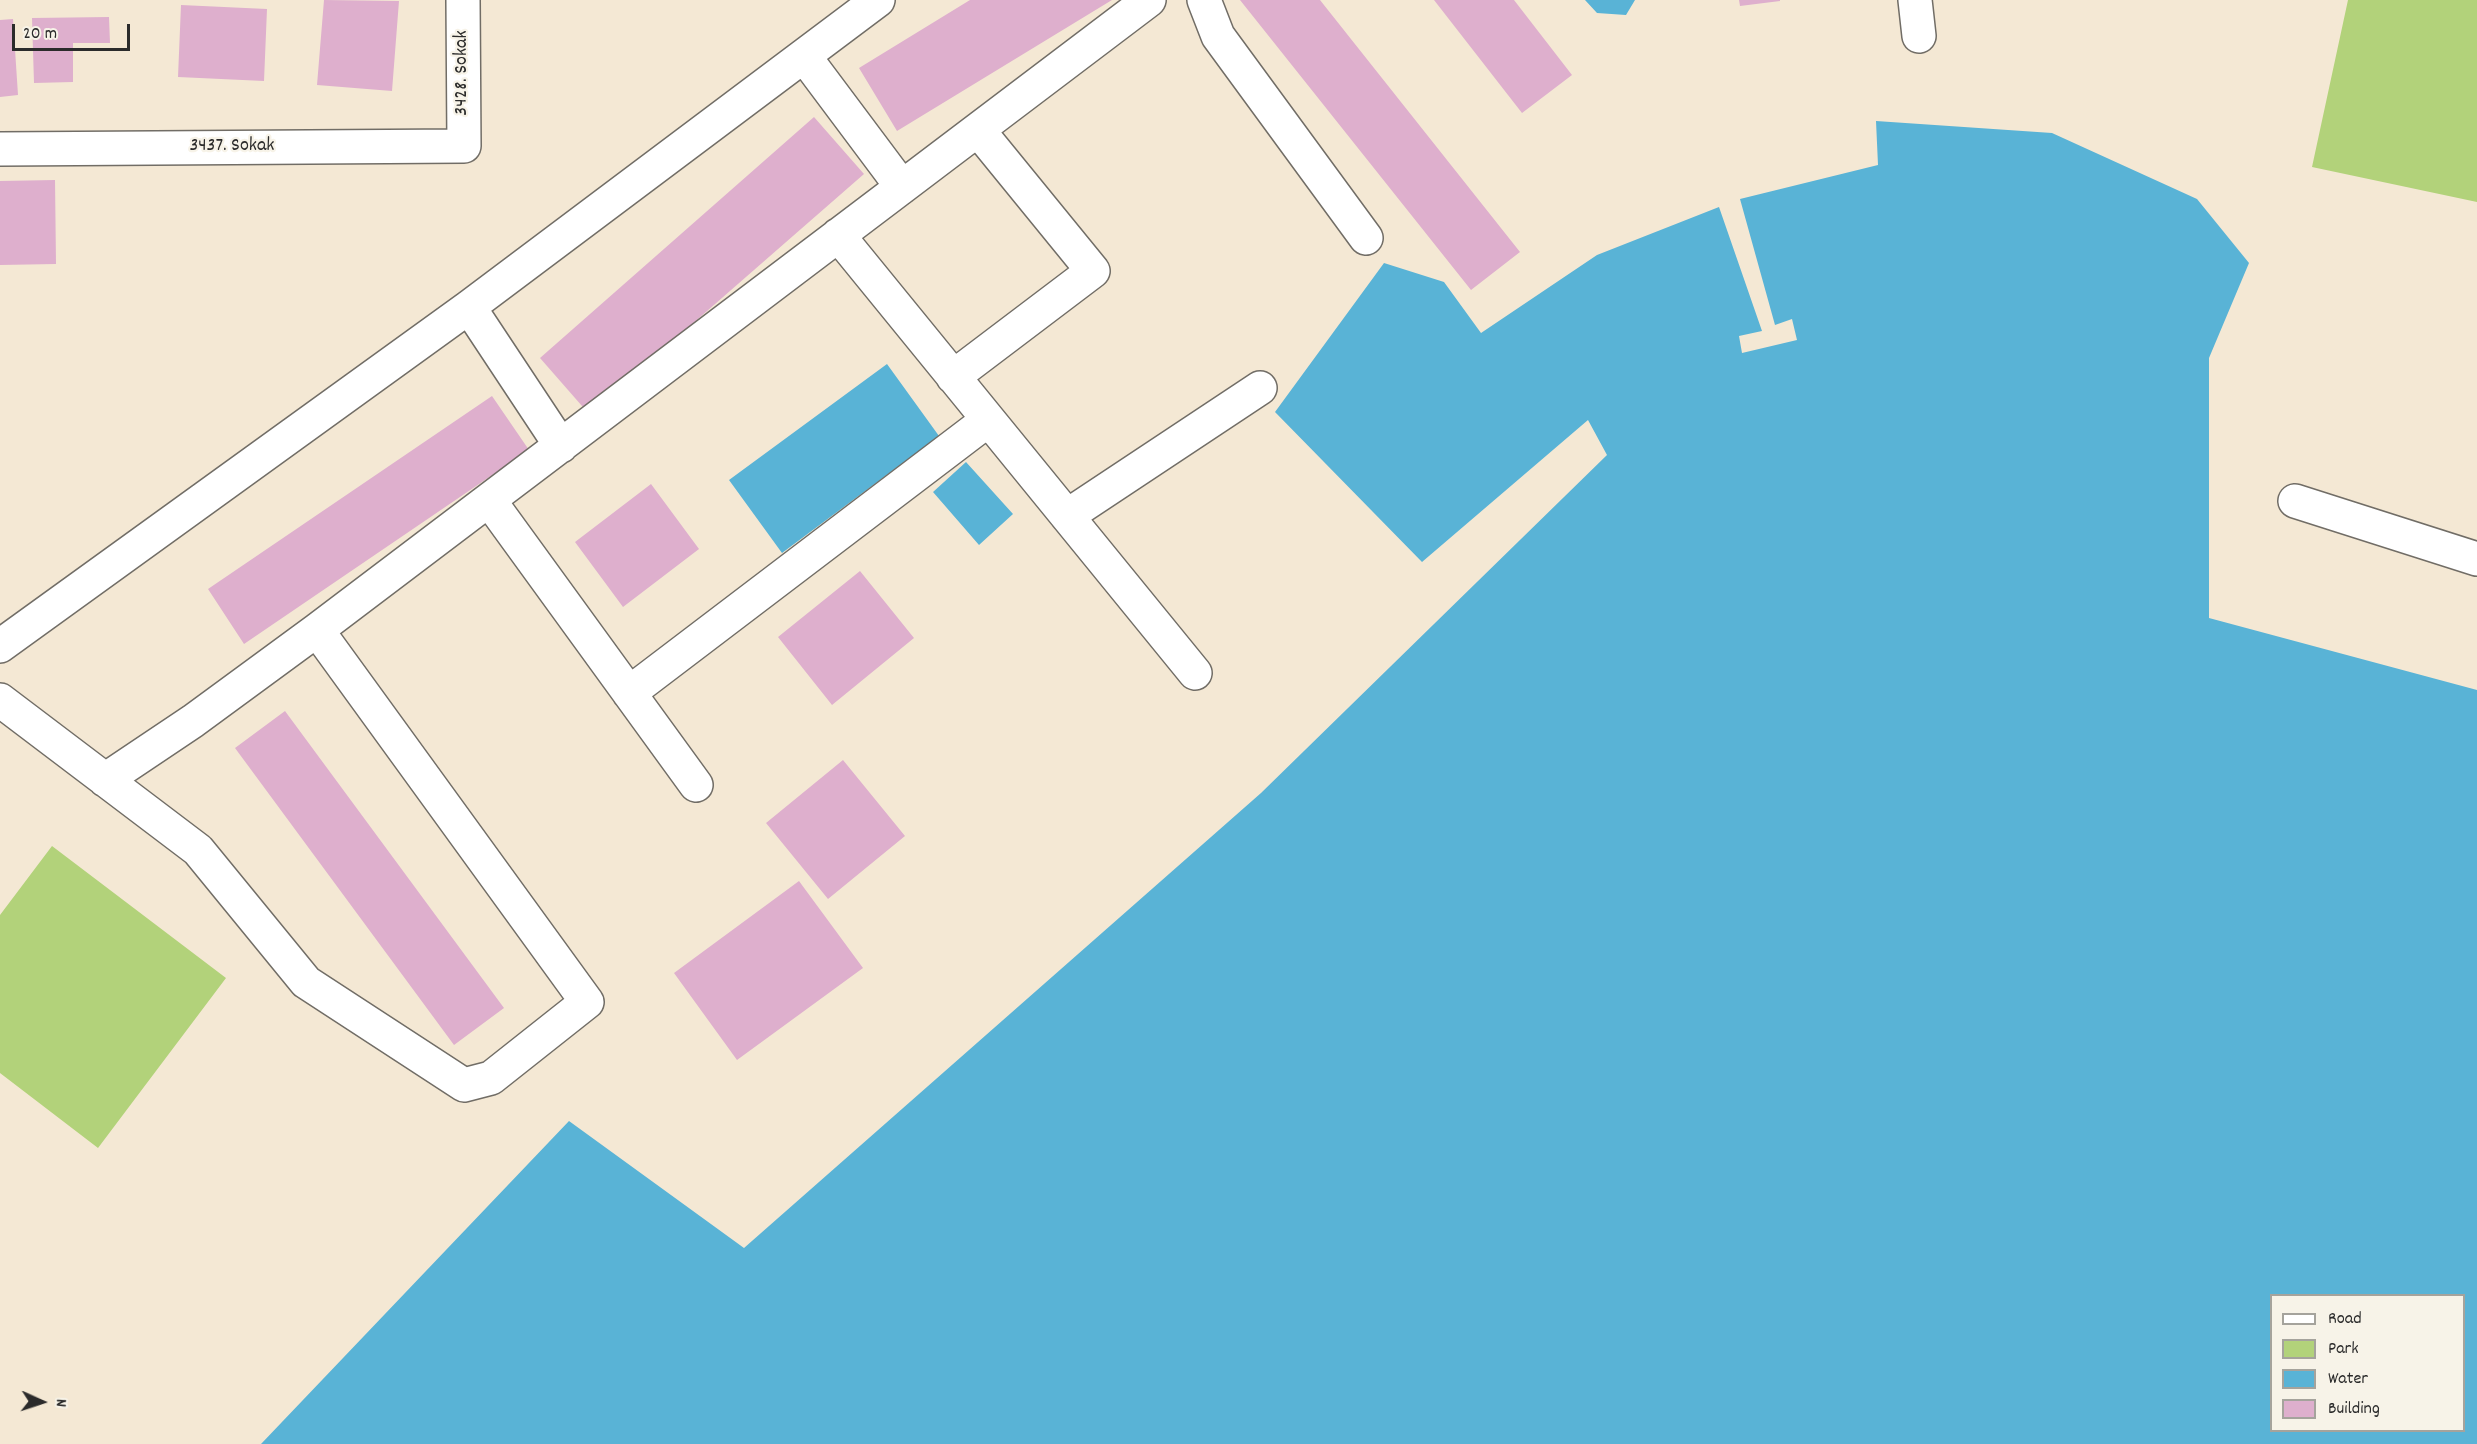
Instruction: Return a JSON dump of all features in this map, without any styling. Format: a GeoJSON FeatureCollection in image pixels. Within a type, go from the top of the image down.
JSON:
{"type":"FeatureCollection","features":[{"type":"Feature","properties":{"kind":"street","name":"3428. Sokak"},"geometry":{"type":"LineString","coordinates":[[463,0],[464,146]]}},
{"type":"Feature","properties":{"kind":"street"},"geometry":{"type":"LineString","coordinates":[[0,646],[469,307],[878,0]]}},
{"type":"Feature","properties":{"kind":"street"},"geometry":{"type":"LineString","coordinates":[[105,780],[193,721],[318,630],[1149,0]]}},
{"type":"Feature","properties":{"kind":"street"},"geometry":{"type":"LineString","coordinates":[[1204,0],[1218,36],[1366,238]]}},
{"type":"Feature","properties":{"kind":"street"},"geometry":{"type":"LineString","coordinates":[[1915,0],[1919,36]]}},
{"type":"Feature","properties":{"kind":"street"},"geometry":{"type":"LineString","coordinates":[[804,56],[902,187]]}},
{"type":"Feature","properties":{"kind":"street"},"geometry":{"type":"LineString","coordinates":[[953,377],[1092,271],[978,130]]}},
{"type":"Feature","properties":{"kind":"street","name":"3437. Sokak"},"geometry":{"type":"LineString","coordinates":[[0,149],[464,146]]}},
{"type":"Feature","properties":{"kind":"street"},"geometry":{"type":"LineString","coordinates":[[838,236],[1195,673]]}},
{"type":"Feature","properties":{"kind":"street"},"geometry":{"type":"LineString","coordinates":[[469,307],[561,446]]}},
{"type":"Feature","properties":{"kind":"street"},"geometry":{"type":"LineString","coordinates":[[1067,516],[1260,388]]}},
{"type":"Feature","properties":{"kind":"street"},"geometry":{"type":"LineString","coordinates":[[629,693],[988,420]]}},
{"type":"Feature","properties":{"kind":"street"},"geometry":{"type":"LineString","coordinates":[[489,500],[696,785]]}},
{"type":"Feature","properties":{"kind":"street"},"geometry":{"type":"LineString","coordinates":[[2295,501],[2477,559]]}},
{"type":"Feature","properties":{"kind":"street"},"geometry":{"type":"LineString","coordinates":[[0,700],[198,850],[306,982],[464,1085],[491,1078],[587,1002],[318,630]]}},
{"type":"Feature","properties":{"kind":"green space"},"geometry":{"type":"Polygon","coordinates":[[[2348,0],[2477,0],[2477,202],[2312,167],[2348,0]]]}},
{"type":"Feature","properties":{"kind":"green space"},"geometry":{"type":"Polygon","coordinates":[[[52,846],[226,978],[98,1148],[0,1073],[0,915],[52,846]]]}},
{"type":"Feature","properties":{"kind":"water"},"geometry":{"type":"Polygon","coordinates":[[[1585,0],[1635,0],[1626,15],[1597,13],[1585,0]]]}},
{"type":"Feature","properties":{"kind":"water"},"geometry":{"type":"Polygon","coordinates":[[[1876,121],[2052,133],[2197,199],[2249,263],[2209,358],[2209,618],[2477,690],[2477,1444],[261,1444],[569,1121],[744,1248],[1261,793],[1607,455],[1588,420],[1422,562],[1275,412],[1384,263],[1444,282],[1481,333],[1597,255],[1719,207],[1762,331],[1739,336],[1742,353],[1797,340],[1792,319],[1775,325],[1740,199],[1878,165],[1876,121]]]}},
{"type":"Feature","properties":{"kind":"water"},"geometry":{"type":"Polygon","coordinates":[[[887,364],[939,436],[782,553],[729,480],[887,364]]]}},
{"type":"Feature","properties":{"kind":"water"},"geometry":{"type":"Polygon","coordinates":[[[966,462],[1013,514],[979,545],[933,492],[966,462]]]}},
{"type":"Feature","properties":{"kind":"building"},"geometry":{"type":"Polygon","coordinates":[[[324,0],[399,1],[392,91],[317,85],[324,0]]]}},
{"type":"Feature","properties":{"kind":"building"},"geometry":{"type":"Polygon","coordinates":[[[970,0],[1112,0],[897,131],[859,68],[970,0]]]}},
{"type":"Feature","properties":{"kind":"building"},"geometry":{"type":"Polygon","coordinates":[[[1240,0],[1320,0],[1520,252],[1471,290],[1240,0]]]}},
{"type":"Feature","properties":{"kind":"building"},"geometry":{"type":"Polygon","coordinates":[[[1434,0],[1514,0],[1572,75],[1522,113],[1434,0]]]}},
{"type":"Feature","properties":{"kind":"building"},"geometry":{"type":"Polygon","coordinates":[[[1739,0],[1780,0],[1780,1],[1740,6],[1739,0]]]}},
{"type":"Feature","properties":{"kind":"building"},"geometry":{"type":"Polygon","coordinates":[[[181,5],[267,9],[264,81],[178,77],[181,5]]]}},
{"type":"Feature","properties":{"kind":"building"},"geometry":{"type":"Polygon","coordinates":[[[109,17],[110,43],[73,43],[73,82],[34,83],[32,18],[109,17]]]}},
{"type":"Feature","properties":{"kind":"building"},"geometry":{"type":"Polygon","coordinates":[[[13,19],[18,95],[0,97],[0,20],[13,19]]]}},
{"type":"Feature","properties":{"kind":"building"},"geometry":{"type":"Polygon","coordinates":[[[814,117],[864,174],[589,414],[540,358],[814,117]]]}},
{"type":"Feature","properties":{"kind":"building"},"geometry":{"type":"Polygon","coordinates":[[[55,180],[56,264],[0,265],[0,181],[55,180]]]}},
{"type":"Feature","properties":{"kind":"building"},"geometry":{"type":"Polygon","coordinates":[[[492,396],[529,450],[244,644],[208,589],[492,396]]]}},
{"type":"Feature","properties":{"kind":"building"},"geometry":{"type":"Polygon","coordinates":[[[651,484],[699,549],[623,607],[575,542],[651,484]]]}},
{"type":"Feature","properties":{"kind":"building"},"geometry":{"type":"Polygon","coordinates":[[[860,571],[914,638],[832,705],[778,637],[860,571]]]}},
{"type":"Feature","properties":{"kind":"building"},"geometry":{"type":"Polygon","coordinates":[[[285,711],[504,1008],[454,1045],[235,748],[285,711]]]}},
{"type":"Feature","properties":{"kind":"building"},"geometry":{"type":"Polygon","coordinates":[[[843,760],[905,836],[828,899],[766,823],[843,760]]]}},
{"type":"Feature","properties":{"kind":"building"},"geometry":{"type":"Polygon","coordinates":[[[799,881],[863,968],[737,1060],[674,973],[799,881]]]}}]}
